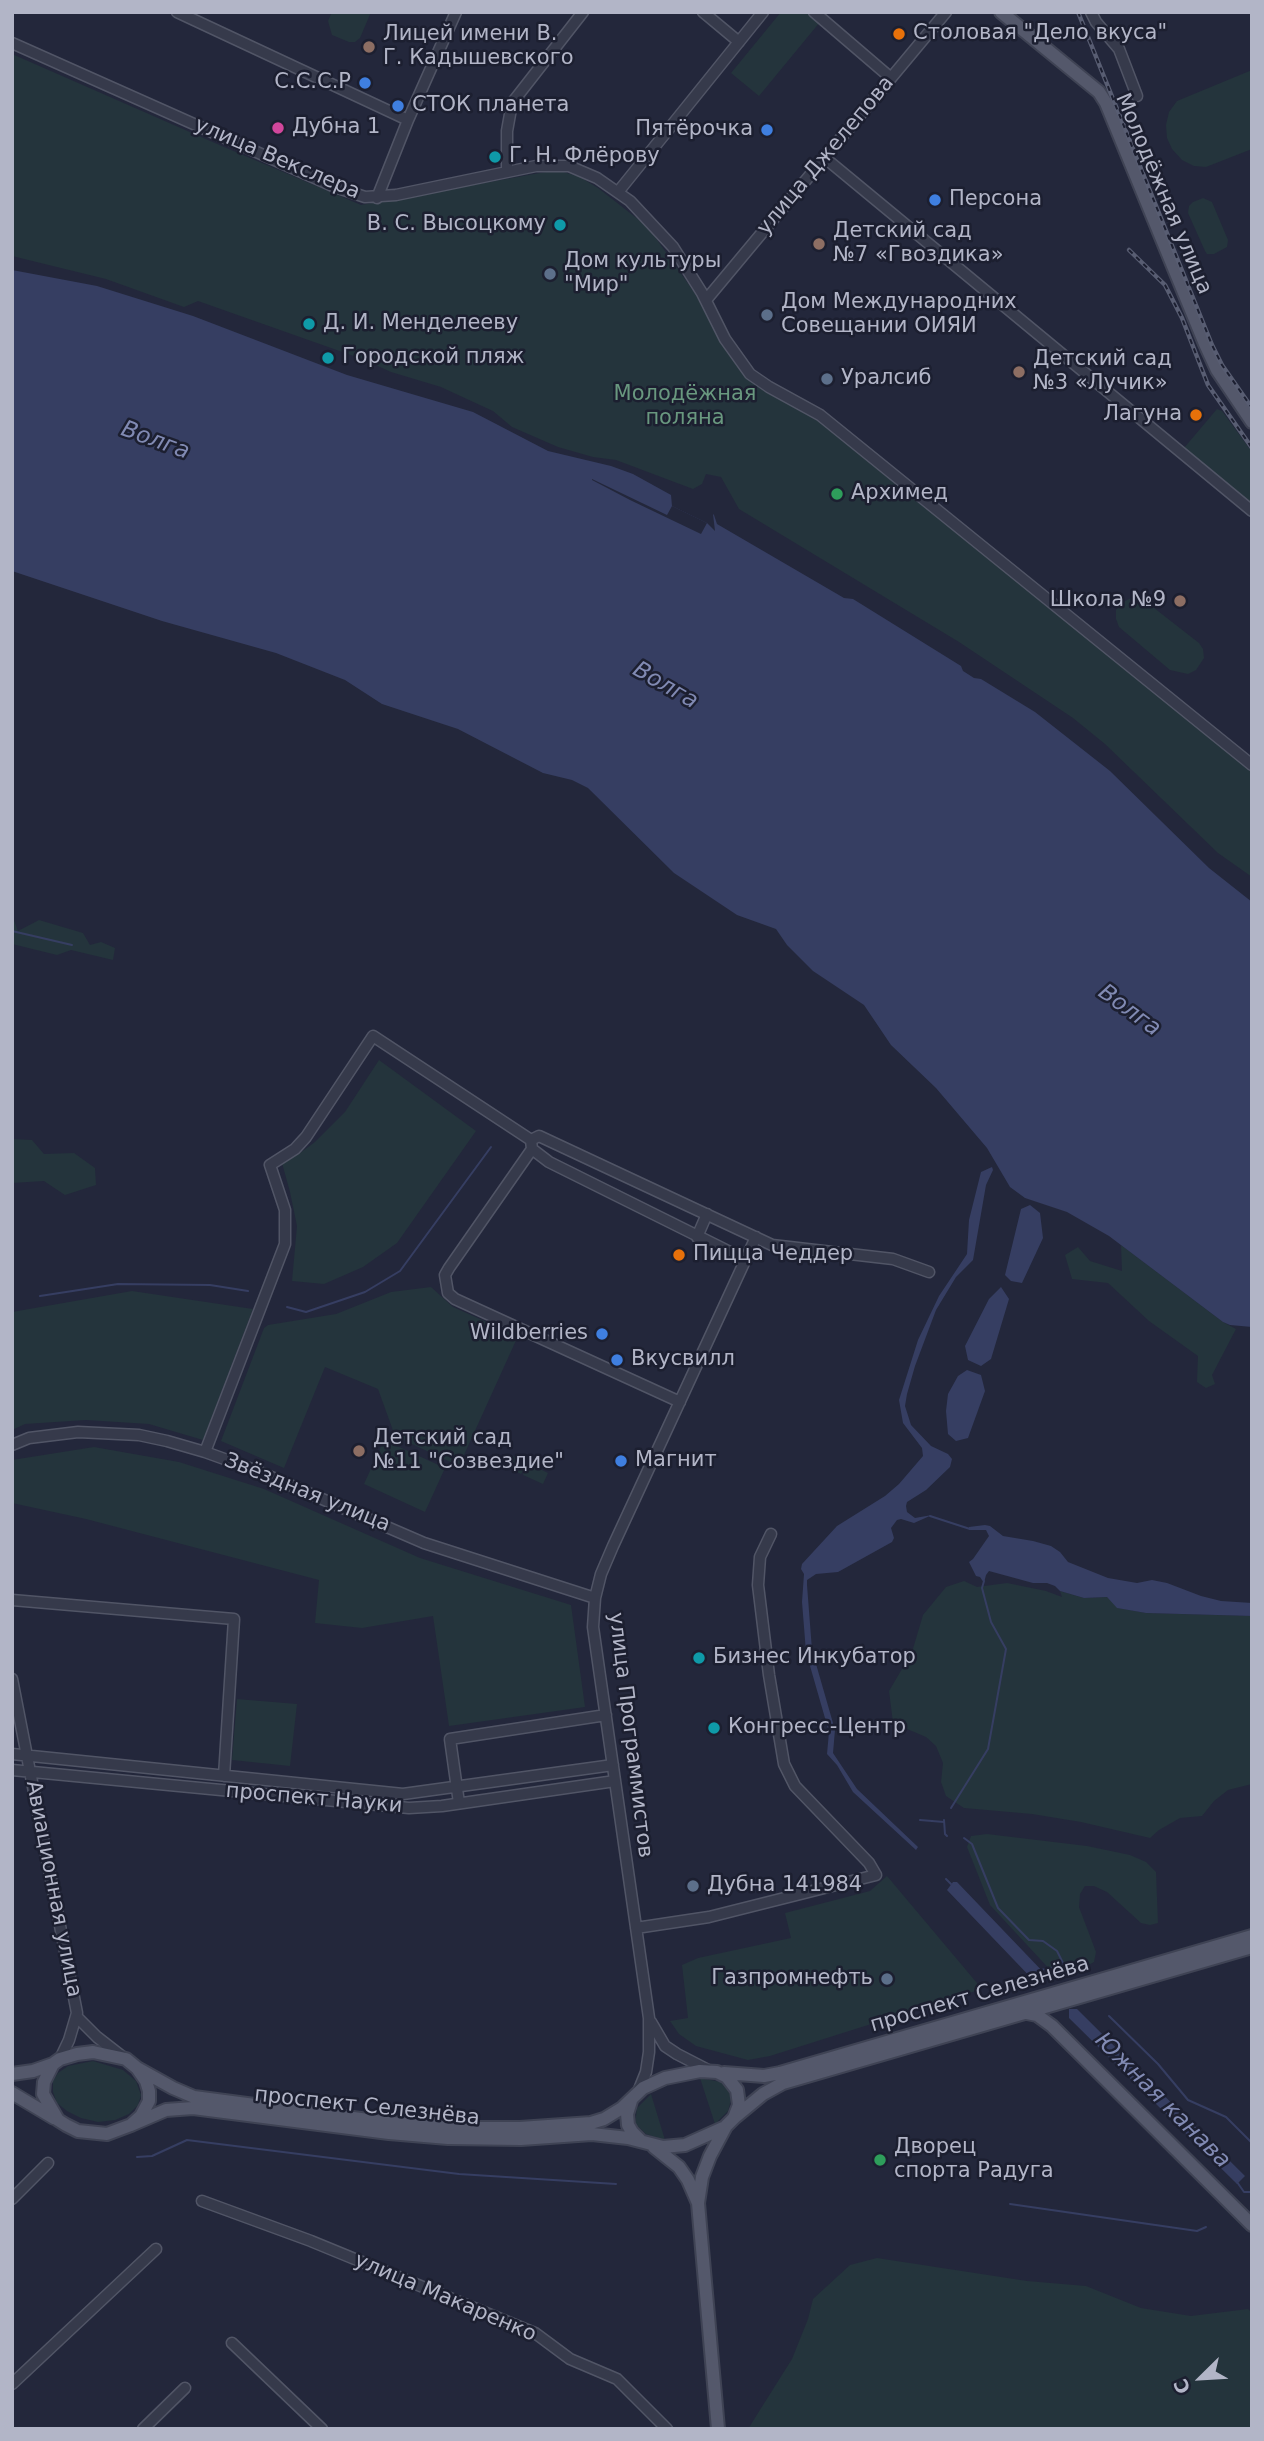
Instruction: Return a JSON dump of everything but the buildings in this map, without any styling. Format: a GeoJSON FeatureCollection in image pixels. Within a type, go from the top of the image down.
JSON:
{"type":"FeatureCollection","features":[{"type":"Feature","properties":{"kind":"main road","name":"Молодёжная улица"},"geometry":{"type":"LineString","coordinates":[[1001,12],[1099,92],[1106,103],[1209,353],[1229,391],[1252,422]]}},
{"type":"Feature","properties":{"kind":"main road","name":"проспект Селезнёва"},"geometry":{"type":"LineString","coordinates":[[714,2071],[751,2076],[780,2073],[1252,1936]]}},
{"type":"Feature","properties":{"kind":"main road","name":"проспект Селезнёва"},"geometry":{"type":"LineString","coordinates":[[730,2122],[763,2094],[783,2083],[1252,1947]]}},
{"type":"Feature","properties":{"kind":"main road"},"geometry":{"type":"LineString","coordinates":[[1049,2024],[1047,2014],[1051,2007]]}},
{"type":"Feature","properties":{"kind":"main road"},"geometry":{"type":"LineString","coordinates":[[1027,2013],[1037,2015],[1049,2024],[1252,2225]]}},
{"type":"Feature","properties":{"kind":"main road"},"geometry":{"type":"LineString","coordinates":[[12,2074],[33,2071],[76,2054],[93,2052],[126,2059],[137,2068],[146,2081],[149,2101],[141,2116],[131,2125],[107,2134],[94,2134],[58,2120],[12,2093]]}},
{"type":"Feature","properties":{"kind":"main road"},"geometry":{"type":"LineString","coordinates":[[57,2062],[44,2082],[43,2094],[58,2120]]}},
{"type":"Feature","properties":{"kind":"main road","name":"проспект Селезнёва"},"geometry":{"type":"LineString","coordinates":[[137,2068],[194,2097],[390,2123],[449,2127],[520,2128],[591,2123],[622,2108],[635,2095]]}},
{"type":"Feature","properties":{"kind":"main road"},"geometry":{"type":"LineString","coordinates":[[698,2203],[679,2167],[632,2132],[627,2114],[635,2095],[665,2078],[714,2071],[730,2080],[739,2094],[738,2105],[710,2156],[702,2178],[698,2203],[718,2429]]}},
{"type":"Feature","properties":{"kind":"main road","name":"проспект Селезнёва"},"geometry":{"type":"LineString","coordinates":[[131,2125],[166,2110],[193,2108],[436,2137],[521,2138],[592,2134],[628,2138],[648,2144]]}},
{"type":"Feature","properties":{"kind":"main road"},"geometry":{"type":"LineString","coordinates":[[648,2144],[663,2147],[685,2145],[715,2133],[730,2122]]}},
{"type":"Feature","properties":{"kind":"street"},"geometry":{"type":"LineString","coordinates":[[177,12],[408,120]]}},
{"type":"Feature","properties":{"kind":"street"},"geometry":{"type":"LineString","coordinates":[[377,198],[456,12]]}},
{"type":"Feature","properties":{"kind":"street"},"geometry":{"type":"LineString","coordinates":[[507,172],[507,131],[512,103],[583,12]]}},
{"type":"Feature","properties":{"kind":"street"},"geometry":{"type":"LineString","coordinates":[[704,12],[739,42]]}},
{"type":"Feature","properties":{"kind":"street"},"geometry":{"type":"LineString","coordinates":[[618,192],[763,12]]}},
{"type":"Feature","properties":{"kind":"street"},"geometry":{"type":"LineString","coordinates":[[814,12],[891,78]]}},
{"type":"Feature","properties":{"kind":"street","name":"улица Джелепова"},"geometry":{"type":"LineString","coordinates":[[706,300],[946,12]]}},
{"type":"Feature","properties":{"kind":"street"},"geometry":{"type":"LineString","coordinates":[[1091,12],[1119,49],[1137,96]]}},
{"type":"Feature","properties":{"kind":"street","name":"улица Векслера"},"geometry":{"type":"LineString","coordinates":[[12,43],[335,187],[365,197],[377,198],[536,166],[569,166],[584,171],[618,192],[656,227],[673,247],[706,300],[725,339],[750,374],[820,415],[1252,765]]}},
{"type":"Feature","properties":{"kind":"street"},"geometry":{"type":"LineString","coordinates":[[825,158],[1252,511]]}},
{"type":"Feature","properties":{"kind":"street"},"geometry":{"type":"LineString","coordinates":[[205,1452],[285,1244],[285,1210],[270,1165],[295,1149],[306,1137],[373,1036],[534,1141],[707,1214],[772,1245],[892,1259],[929,1272]]}},
{"type":"Feature","properties":{"kind":"street"},"geometry":{"type":"LineString","coordinates":[[534,1141],[550,1162],[746,1260]]}},
{"type":"Feature","properties":{"kind":"street"},"geometry":{"type":"LineString","coordinates":[[534,1141],[445,1275],[448,1293],[454,1300],[680,1402]]}},
{"type":"Feature","properties":{"kind":"street"},"geometry":{"type":"LineString","coordinates":[[696,1237],[707,1214]]}},
{"type":"Feature","properties":{"kind":"street","name":"улица Программистов"},"geometry":{"type":"LineString","coordinates":[[635,2095],[646,2072],[649,2018],[593,1627],[595,1598],[601,1574],[756,1237]]}},
{"type":"Feature","properties":{"kind":"street","name":"Звёздная улица"},"geometry":{"type":"LineString","coordinates":[[12,1445],[29,1438],[78,1432],[108,1432],[139,1435],[205,1452],[424,1542],[595,1598]]}},
{"type":"Feature","properties":{"kind":"street"},"geometry":{"type":"LineString","coordinates":[[636,1928],[709,1917],[876,1875],[869,1863],[795,1786],[784,1764],[758,1585],[760,1557],[771,1534]]}},
{"type":"Feature","properties":{"kind":"street"},"geometry":{"type":"LineString","coordinates":[[12,1600],[234,1619],[223,1776]]}},
{"type":"Feature","properties":{"kind":"street","name":"Авиационная улица"},"geometry":{"type":"LineString","coordinates":[[12,1679],[77,2017]]}},
{"type":"Feature","properties":{"kind":"street"},"geometry":{"type":"LineString","coordinates":[[459,1803],[450,1739],[606,1715]]}},
{"type":"Feature","properties":{"kind":"street","name":"проспект Науки"},"geometry":{"type":"LineString","coordinates":[[12,1754],[402,1794],[612,1765]]}},
{"type":"Feature","properties":{"kind":"street","name":"проспект Науки"},"geometry":{"type":"LineString","coordinates":[[12,1770],[404,1808],[615,1781]]}},
{"type":"Feature","properties":{"kind":"street"},"geometry":{"type":"LineString","coordinates":[[57,2062],[77,2017],[97,2037],[126,2059]]}},
{"type":"Feature","properties":{"kind":"street","name":"улица Программистов"},"geometry":{"type":"LineString","coordinates":[[649,2018],[665,2046],[714,2071]]}},
{"type":"Feature","properties":{"kind":"street"},"geometry":{"type":"LineString","coordinates":[[12,2199],[48,2163]]}},
{"type":"Feature","properties":{"kind":"street","name":"улица Макаренко"},"geometry":{"type":"LineString","coordinates":[[202,2201],[311,2241],[535,2333],[570,2359],[617,2379],[667,2429]]}},
{"type":"Feature","properties":{"kind":"street"},"geometry":{"type":"LineString","coordinates":[[12,2384],[156,2249]]}},
{"type":"Feature","properties":{"kind":"street"},"geometry":{"type":"LineString","coordinates":[[232,2343],[317,2427]]}},
{"type":"Feature","properties":{"kind":"street"},"geometry":{"type":"LineString","coordinates":[[144,2429],[185,2388]]}},
{"type":"Feature","properties":{"kind":"green space"},"geometry":{"type":"Polygon","coordinates":[[[332,12],[371,12],[360,38],[349,42],[332,35],[328,21],[332,12]]]}},
{"type":"Feature","properties":{"kind":"green space"},"geometry":{"type":"Polygon","coordinates":[[[781,12],[808,12],[820,22],[759,96],[731,73],[781,12]]]}},
{"type":"Feature","properties":{"kind":"green space","name":"Молодёжная поляна"},"geometry":{"type":"Polygon","coordinates":[[[12,54],[361,205],[551,171],[580,177],[598,188],[648,227],[694,292],[737,366],[758,387],[818,421],[1252,772],[1252,877],[1218,853],[1105,744],[1073,718],[959,642],[739,509],[721,477],[706,474],[702,484],[693,489],[616,460],[593,457],[558,447],[512,427],[493,411],[441,387],[391,372],[365,360],[198,301],[184,307],[106,279],[12,256],[12,54]]]}},
{"type":"Feature","properties":{"kind":"green space"},"geometry":{"type":"Polygon","coordinates":[[[1252,70],[1252,149],[1206,167],[1194,166],[1182,160],[1167,138],[1169,112],[1177,101],[1252,70]]]}},
{"type":"Feature","properties":{"kind":"green space"},"geometry":{"type":"Polygon","coordinates":[[[1203,198],[1212,202],[1228,240],[1227,247],[1214,254],[1207,254],[1205,251],[1188,213],[1193,202],[1203,198]]]}},
{"type":"Feature","properties":{"kind":"green space"},"geometry":{"type":"Polygon","coordinates":[[[1217,409],[1222,411],[1252,452],[1252,504],[1184,448],[1217,409]]]}},
{"type":"Feature","properties":{"kind":"green space"},"geometry":{"type":"Polygon","coordinates":[[[1133,597],[1140,597],[1199,643],[1204,658],[1196,670],[1188,674],[1170,670],[1119,627],[1116,610],[1121,603],[1133,597]]]}},
{"type":"Feature","properties":{"kind":"green space"},"geometry":{"type":"Polygon","coordinates":[[[12,915],[18,931],[39,920],[83,933],[90,945],[101,942],[115,948],[113,960],[71,950],[57,955],[12,944],[12,915]]]}},
{"type":"Feature","properties":{"kind":"green space"},"geometry":{"type":"Polygon","coordinates":[[[379,1060],[476,1131],[397,1243],[363,1267],[324,1284],[292,1281],[297,1226],[282,1163],[315,1142],[345,1112],[379,1060]]]}},
{"type":"Feature","properties":{"kind":"green space"},"geometry":{"type":"Polygon","coordinates":[[[12,1139],[32,1140],[44,1154],[74,1153],[95,1168],[96,1185],[65,1195],[44,1181],[12,1183],[12,1139]]]}},
{"type":"Feature","properties":{"kind":"green space"},"geometry":{"type":"Polygon","coordinates":[[[1121,1245],[1236,1329],[1212,1375],[1215,1384],[1206,1388],[1197,1382],[1198,1356],[1149,1321],[1108,1283],[1072,1279],[1065,1255],[1078,1247],[1090,1261],[1122,1271],[1121,1245]]]}},
{"type":"Feature","properties":{"kind":"green space"},"geometry":{"type":"Polygon","coordinates":[[[431,1287],[453,1307],[518,1336],[459,1466],[395,1436],[378,1389],[325,1367],[284,1468],[221,1441],[264,1328],[268,1325],[336,1314],[391,1292],[431,1287]]]}},
{"type":"Feature","properties":{"kind":"green space"},"geometry":{"type":"Polygon","coordinates":[[[132,1291],[253,1309],[203,1440],[149,1424],[86,1420],[25,1424],[12,1430],[12,1312],[132,1291]]]}},
{"type":"Feature","properties":{"kind":"green space"},"geometry":{"type":"Polygon","coordinates":[[[384,1440],[445,1468],[425,1512],[364,1484],[384,1440]]]}},
{"type":"Feature","properties":{"kind":"green space"},"geometry":{"type":"Polygon","coordinates":[[[94,1447],[179,1462],[264,1489],[420,1558],[571,1605],[585,1707],[449,1726],[433,1616],[362,1628],[315,1623],[319,1580],[86,1519],[12,1503],[12,1460],[94,1447]]]}},
{"type":"Feature","properties":{"kind":"green space"},"geometry":{"type":"Polygon","coordinates":[[[509,1454],[548,1473],[543,1484],[523,1475],[524,1470],[521,1474],[504,1466],[509,1454]]]}},
{"type":"Feature","properties":{"kind":"green space"},"geometry":{"type":"Polygon","coordinates":[[[964,1581],[977,1587],[1007,1583],[1062,1597],[1060,1591],[1084,1598],[1107,1597],[1118,1608],[1146,1613],[1252,1616],[1252,1784],[1228,1790],[1214,1801],[1202,1816],[1180,1818],[1150,1838],[1032,1814],[964,1808],[946,1796],[941,1782],[943,1763],[936,1746],[926,1737],[893,1723],[889,1691],[912,1652],[923,1615],[946,1587],[964,1581]]]}},
{"type":"Feature","properties":{"kind":"green space"},"geometry":{"type":"Polygon","coordinates":[[[237,1699],[297,1704],[290,1766],[232,1760],[237,1699]]]}},
{"type":"Feature","properties":{"kind":"green space"},"geometry":{"type":"Polygon","coordinates":[[[987,1834],[1087,1846],[1130,1855],[1146,1862],[1156,1872],[1158,1923],[1141,1923],[1107,1892],[1094,1886],[1085,1886],[1080,1894],[1079,1907],[1096,1952],[1094,1962],[1081,1969],[1053,1973],[990,1905],[967,1847],[971,1836],[987,1834]]]}},
{"type":"Feature","properties":{"kind":"green space"},"geometry":{"type":"Polygon","coordinates":[[[887,1876],[982,1989],[770,2056],[748,2060],[696,2046],[679,2034],[670,2021],[688,2018],[682,1965],[698,1958],[791,1938],[785,1913],[870,1891],[887,1876]]]}},
{"type":"Feature","properties":{"kind":"green space"},"geometry":{"type":"Polygon","coordinates":[[[93,2061],[123,2070],[136,2081],[141,2095],[138,2105],[129,2114],[115,2120],[98,2122],[81,2118],[57,2103],[53,2081],[58,2073],[68,2066],[93,2061]]]}},
{"type":"Feature","properties":{"kind":"green space"},"geometry":{"type":"Polygon","coordinates":[[[700,2078],[721,2082],[730,2092],[728,2111],[715,2124],[700,2078]]]}},
{"type":"Feature","properties":{"kind":"green space"},"geometry":{"type":"Polygon","coordinates":[[[651,2094],[665,2140],[646,2134],[635,2124],[637,2108],[651,2094]]]}},
{"type":"Feature","properties":{"kind":"green space"},"geometry":{"type":"Polygon","coordinates":[[[877,2258],[1027,2281],[1086,2286],[1141,2308],[1191,2316],[1248,2309],[1252,2313],[1252,2429],[748,2429],[792,2359],[813,2299],[850,2265],[877,2258]]]}},
{"type":"Feature","properties":{"kind":"water","name":"Волга"},"geometry":{"type":"Polygon","coordinates":[[[12,270],[97,286],[193,316],[347,375],[473,412],[548,451],[633,474],[671,495],[672,506],[707,523],[715,531],[713,514],[717,524],[844,598],[853,599],[961,666],[963,671],[974,678],[981,679],[1035,712],[1110,771],[1209,868],[1252,902],[1252,1327],[1223,1322],[1109,1236],[1067,1212],[1025,1198],[1010,1187],[987,1148],[936,1088],[891,1045],[864,1005],[813,971],[787,945],[776,929],[737,915],[674,873],[588,788],[572,780],[543,773],[458,729],[382,704],[345,680],[276,653],[162,621],[12,571],[12,270]]]}},
{"type":"Feature","properties":{"kind":"water"},"geometry":{"type":"Polygon","coordinates":[[[992,1167],[986,1185],[973,1260],[956,1277],[936,1310],[907,1394],[905,1406],[911,1425],[931,1446],[948,1454],[952,1459],[950,1467],[926,1490],[907,1502],[907,1512],[915,1518],[932,1515],[914,1523],[897,1520],[891,1528],[894,1538],[892,1542],[838,1572],[816,1574],[807,1580],[812,1650],[835,1730],[833,1753],[857,1789],[918,1847],[916,1850],[853,1792],[827,1754],[829,1732],[806,1652],[802,1602],[804,1574],[801,1569],[802,1564],[837,1526],[885,1496],[923,1456],[922,1448],[903,1423],[899,1400],[918,1340],[939,1296],[967,1254],[969,1220],[981,1172],[992,1167]]]}},
{"type":"Feature","properties":{"kind":"water"},"geometry":{"type":"Polygon","coordinates":[[[1030,1205],[1040,1213],[1043,1238],[1022,1283],[1011,1281],[1005,1275],[1021,1209],[1030,1205]]]}},
{"type":"Feature","properties":{"kind":"water"},"geometry":{"type":"Polygon","coordinates":[[[1001,1287],[1009,1299],[991,1359],[981,1366],[968,1360],[965,1346],[989,1299],[1001,1287]]]}},
{"type":"Feature","properties":{"kind":"water"},"geometry":{"type":"Polygon","coordinates":[[[967,1370],[981,1375],[985,1391],[968,1438],[956,1441],[948,1434],[948,1394],[958,1376],[967,1370]]]}},
{"type":"Feature","properties":{"kind":"water"},"geometry":{"type":"Polygon","coordinates":[[[985,1525],[1003,1536],[1051,1546],[1068,1562],[1108,1578],[1137,1583],[1152,1580],[1221,1601],[1252,1603],[1252,1616],[1146,1613],[1117,1608],[1107,1597],[1084,1598],[1060,1591],[1047,1583],[1033,1583],[989,1571],[984,1583],[976,1576],[969,1562],[989,1536],[986,1530],[969,1530],[969,1527],[985,1525]]]}},
{"type":"Feature","properties":{"kind":"water"},"geometry":{"type":"Polygon","coordinates":[[[953,1882],[957,1882],[1046,1975],[1042,1982],[1036,1983],[947,1890],[953,1882]]]}},
{"type":"Feature","properties":{"kind":"water"},"geometry":{"type":"Polygon","coordinates":[[[1069,2009],[1077,2009],[1245,2176],[1237,2184],[1069,2018],[1069,2009]]]}},
{"type":"Feature","properties":{"kind":"pier"},"geometry":{"type":"Polygon","coordinates":[[[592,479],[667,515],[672,506],[707,523],[701,534],[592,479]]]}},
{"type":"Feature","properties":{"kind":"waterway"},"geometry":{"type":"LineString","coordinates":[[12,931],[72,945]]}},
{"type":"Feature","properties":{"kind":"waterway"},"geometry":{"type":"LineString","coordinates":[[287,1307],[306,1312],[365,1292],[400,1271],[491,1147]]}},
{"type":"Feature","properties":{"kind":"waterway"},"geometry":{"type":"LineString","coordinates":[[40,1296],[118,1284],[210,1285],[248,1291]]}},
{"type":"Feature","properties":{"kind":"waterway"},"geometry":{"type":"LineString","coordinates":[[930,1516],[970,1529]]}},
{"type":"Feature","properties":{"kind":"waterway"},"geometry":{"type":"LineString","coordinates":[[951,1808],[988,1749],[1006,1649],[991,1622],[982,1588],[984,1581]]}},
{"type":"Feature","properties":{"kind":"waterway"},"geometry":{"type":"LineString","coordinates":[[920,1820],[944,1822]]}},
{"type":"Feature","properties":{"kind":"waterway"},"geometry":{"type":"LineString","coordinates":[[944,1820],[947,1836]]}},
{"type":"Feature","properties":{"kind":"waterway"},"geometry":{"type":"LineString","coordinates":[[964,1838],[972,1844],[998,1908],[1029,1940],[1043,1941],[1057,1951],[1063,1963],[1041,1970]]}},
{"type":"Feature","properties":{"kind":"waterway","name":"Южная канава"},"geometry":{"type":"LineString","coordinates":[[946,1879],[951,1884]]}},
{"type":"Feature","properties":{"kind":"waterway"},"geometry":{"type":"LineString","coordinates":[[1109,2016],[1158,2064],[1188,2100],[1226,2117],[1252,2143]]}},
{"type":"Feature","properties":{"kind":"waterway"},"geometry":{"type":"LineString","coordinates":[[137,2157],[152,2156],[187,2140],[459,2174],[616,2184]]}},
{"type":"Feature","properties":{"kind":"waterway","name":"Южная канава"},"geometry":{"type":"LineString","coordinates":[[1237,2182],[1244,2192],[1252,2192]]}},
{"type":"Feature","properties":{"kind":"waterway"},"geometry":{"type":"LineString","coordinates":[[1010,2204],[1197,2231],[1206,2227]]}},
{"type":"Feature","properties":{"kind":"railway"},"geometry":{"type":"LineString","coordinates":[[1078,12],[1212,345],[1222,365],[1252,408]]}},
{"type":"Feature","properties":{"kind":"railway"},"geometry":{"type":"LineString","coordinates":[[1129,250],[1165,285],[1182,318],[1208,385],[1252,448]]}},
{"type":"Feature","properties":{"kind":"place","name":"Столовая \"Дело вкуса\""},"geometry":{"type":"Point","coordinates":[899,34]}},
{"type":"Feature","properties":{"kind":"place","name":"Лицей имени В. Г. Кадышевского"},"geometry":{"type":"Point","coordinates":[369,47]}},
{"type":"Feature","properties":{"kind":"place","name":"С.С.С.Р"},"geometry":{"type":"Point","coordinates":[365,83]}},
{"type":"Feature","properties":{"kind":"place","name":"СТОК планета"},"geometry":{"type":"Point","coordinates":[398,106]}},
{"type":"Feature","properties":{"kind":"place","name":"Дубна 1"},"geometry":{"type":"Point","coordinates":[278,128]}},
{"type":"Feature","properties":{"kind":"place","name":"Пятёрочка"},"geometry":{"type":"Point","coordinates":[767,130]}},
{"type":"Feature","properties":{"kind":"place","name":"Г. Н. Флёрову"},"geometry":{"type":"Point","coordinates":[495,157]}},
{"type":"Feature","properties":{"kind":"place","name":"Персона"},"geometry":{"type":"Point","coordinates":[935,200]}},
{"type":"Feature","properties":{"kind":"place","name":"В. С. Высоцкому"},"geometry":{"type":"Point","coordinates":[560,225]}},
{"type":"Feature","properties":{"kind":"place","name":"Детский сад №7 «Гвоздика»"},"geometry":{"type":"Point","coordinates":[819,244]}},
{"type":"Feature","properties":{"kind":"place","name":"Дом культуры \"Мир\""},"geometry":{"type":"Point","coordinates":[550,274]}},
{"type":"Feature","properties":{"kind":"place","name":"Дом Международних Совещании ОИЯИ"},"geometry":{"type":"Point","coordinates":[767,315]}},
{"type":"Feature","properties":{"kind":"place","name":"Д. И. Менделееву"},"geometry":{"type":"Point","coordinates":[309,324]}},
{"type":"Feature","properties":{"kind":"place","name":"Городской пляж"},"geometry":{"type":"Point","coordinates":[328,358]}},
{"type":"Feature","properties":{"kind":"place","name":"Детский сад №3 «Лучик»"},"geometry":{"type":"Point","coordinates":[1019,372]}},
{"type":"Feature","properties":{"kind":"place","name":"Уралсиб"},"geometry":{"type":"Point","coordinates":[827,379]}},
{"type":"Feature","properties":{"kind":"place","name":"Лагуна"},"geometry":{"type":"Point","coordinates":[1196,415]}},
{"type":"Feature","properties":{"kind":"place","name":"Архимед"},"geometry":{"type":"Point","coordinates":[837,494]}},
{"type":"Feature","properties":{"kind":"place","name":"Школа №9"},"geometry":{"type":"Point","coordinates":[1180,601]}},
{"type":"Feature","properties":{"kind":"place","name":"Пицца Чеддер"},"geometry":{"type":"Point","coordinates":[679,1255]}},
{"type":"Feature","properties":{"kind":"place","name":"Wildberries"},"geometry":{"type":"Point","coordinates":[602,1334]}},
{"type":"Feature","properties":{"kind":"place","name":"Вкусвилл"},"geometry":{"type":"Point","coordinates":[617,1360]}},
{"type":"Feature","properties":{"kind":"place","name":"Детский сад №11 \"Созвездие\""},"geometry":{"type":"Point","coordinates":[359,1451]}},
{"type":"Feature","properties":{"kind":"place","name":"Магнит"},"geometry":{"type":"Point","coordinates":[621,1461]}},
{"type":"Feature","properties":{"kind":"place","name":"Бизнес Инкубатор"},"geometry":{"type":"Point","coordinates":[699,1658]}},
{"type":"Feature","properties":{"kind":"place","name":"Конгресс-Центр"},"geometry":{"type":"Point","coordinates":[714,1728]}},
{"type":"Feature","properties":{"kind":"place","name":"Дубна 141984"},"geometry":{"type":"Point","coordinates":[693,1886]}},
{"type":"Feature","properties":{"kind":"place","name":"Газпромнефть"},"geometry":{"type":"Point","coordinates":[887,1979]}},
{"type":"Feature","properties":{"kind":"place","name":"Дворец спорта Радуга"},"geometry":{"type":"Point","coordinates":[880,2160]}}]}
